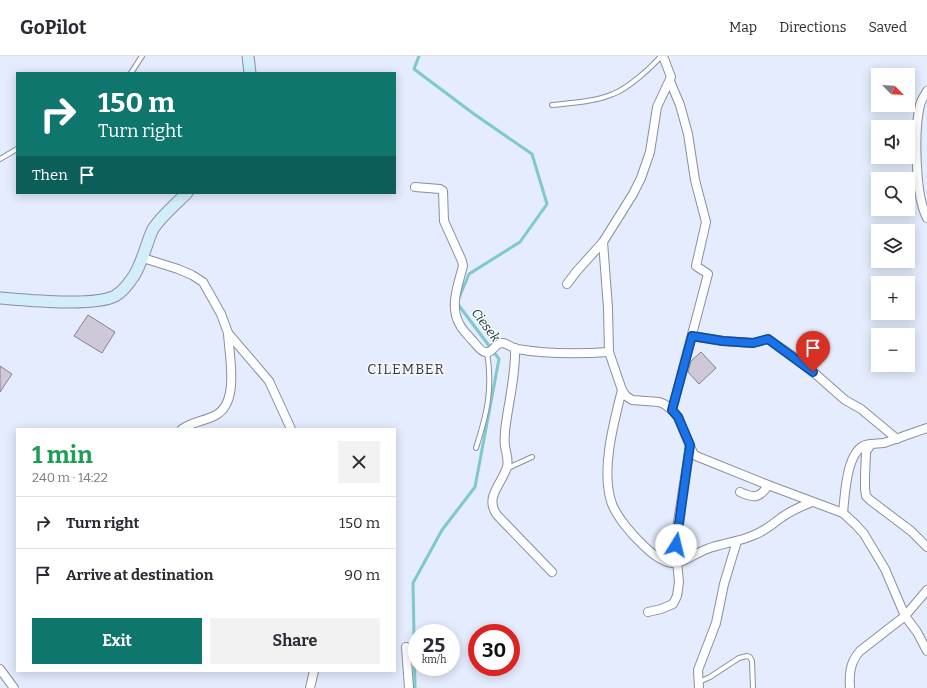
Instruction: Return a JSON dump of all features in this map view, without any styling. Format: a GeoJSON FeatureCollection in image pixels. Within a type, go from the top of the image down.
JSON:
{"type":"FeatureCollection","features":[{"type":"Feature","properties":{"kind":"street"},"geometry":{"type":"LineString","coordinates":[[248,56],[250,72]]}},
{"type":"Feature","properties":{"kind":"street"},"geometry":{"type":"LineString","coordinates":[[567,284],[579,268],[603,242],[633,194],[641,178],[650,152],[657,107],[670,81],[671,75],[662,56]]}},
{"type":"Feature","properties":{"kind":"street"},"geometry":{"type":"LineString","coordinates":[[670,81],[680,106],[688,134],[695,180],[706,222],[696,266],[708,274],[672,410]]}},
{"type":"Feature","properties":{"kind":"street"},"geometry":{"type":"LineString","coordinates":[[927,91],[920,104],[916,138],[916,162],[923,210],[927,218]]}},
{"type":"Feature","properties":{"kind":"street"},"geometry":{"type":"LineString","coordinates":[[415,187],[440,189],[443,191],[444,221],[463,266],[454,302],[457,315],[460,325],[480,349],[489,352],[498,343],[505,343],[515,348],[546,352],[609,352]]}},
{"type":"Feature","properties":{"kind":"street"},"geometry":{"type":"LineString","coordinates":[[0,298],[45,301],[106,299],[117,295],[125,288],[136,273],[155,227],[186,194]]}},
{"type":"Feature","properties":{"kind":"street"},"geometry":{"type":"LineString","coordinates":[[603,242],[608,308],[609,352],[622,390],[626,396],[632,400],[659,402],[672,410],[678,417],[693,453],[696,456],[843,513],[856,524],[864,534],[885,569],[905,616],[917,632],[927,651]]}},
{"type":"Feature","properties":{"kind":"street"},"geometry":{"type":"LineString","coordinates":[[143,258],[178,269],[203,282],[221,314],[228,333],[232,380],[228,401],[222,410],[216,415],[191,423],[184,428]]}},
{"type":"Feature","properties":{"kind":"street"},"geometry":{"type":"LineString","coordinates":[[228,333],[269,381],[291,428]]}},
{"type":"Feature","properties":{"kind":"street"},"geometry":{"type":"LineString","coordinates":[[692,336],[723,341],[753,343],[768,339],[802,364],[845,400],[861,409],[898,439]]}},
{"type":"Feature","properties":{"kind":"street"},"geometry":{"type":"LineString","coordinates":[[515,348],[513,385],[505,444],[508,458],[506,469],[492,497],[492,504],[494,511],[552,572]]}},
{"type":"Feature","properties":{"kind":"street"},"geometry":{"type":"LineString","coordinates":[[622,390],[610,443],[608,459],[608,491],[611,503],[630,531],[647,550],[666,562],[678,563],[709,548],[753,536],[765,530],[795,509],[812,502]]}},
{"type":"Feature","properties":{"kind":"street"},"geometry":{"type":"LineString","coordinates":[[843,513],[847,475],[850,464],[861,446],[864,444],[884,443],[927,428]]}},
{"type":"Feature","properties":{"kind":"street"},"geometry":{"type":"LineString","coordinates":[[871,444],[866,452],[866,496],[911,531],[927,547]]}},
{"type":"Feature","properties":{"kind":"street"},"geometry":{"type":"LineString","coordinates":[[648,612],[667,607],[675,601],[679,582],[675,541],[690,445]]}},
{"type":"Feature","properties":{"kind":"street"},"geometry":{"type":"LineString","coordinates":[[740,492],[747,496],[756,496],[764,492],[768,485]]}},
{"type":"Feature","properties":{"kind":"street"},"geometry":{"type":"LineString","coordinates":[[699,685],[698,670],[700,661],[716,622],[724,584],[737,541]]}},
{"type":"Feature","properties":{"kind":"street"},"geometry":{"type":"LineString","coordinates":[[850,688],[850,677],[854,658],[860,651],[905,616],[927,590]]}},
{"type":"Feature","properties":{"kind":"street"},"geometry":{"type":"LineString","coordinates":[[406,647],[409,688]]}},
{"type":"Feature","properties":{"kind":"street"},"geometry":{"type":"LineString","coordinates":[[1,671],[14,688]]}},
{"type":"Feature","properties":{"kind":"street"},"geometry":{"type":"LineString","coordinates":[[310,688],[314,672]]}},
{"type":"Feature","properties":{"kind":"lane"},"geometry":{"type":"LineString","coordinates":[[132,72],[142,56]]}},
{"type":"Feature","properties":{"kind":"lane"},"geometry":{"type":"LineString","coordinates":[[552,105],[587,101],[612,95],[623,89],[662,56]]}},
{"type":"Feature","properties":{"kind":"lane"},"geometry":{"type":"LineString","coordinates":[[0,159],[16,150]]}},
{"type":"Feature","properties":{"kind":"lane"},"geometry":{"type":"LineString","coordinates":[[476,448],[485,420],[490,395],[489,352]]}},
{"type":"Feature","properties":{"kind":"lane"},"geometry":{"type":"LineString","coordinates":[[506,469],[532,457]]}},
{"type":"Feature","properties":{"kind":"lane"},"geometry":{"type":"LineString","coordinates":[[699,685],[739,658],[747,656],[750,657],[752,661],[753,688]]}},
{"type":"Feature","properties":{"kind":"building"},"geometry":{"type":"Polygon","coordinates":[[[88,315],[115,332],[102,353],[74,336],[88,315]]]}},
{"type":"Feature","properties":{"kind":"building"},"geometry":{"type":"Polygon","coordinates":[[[701,352],[716,368],[699,384],[688,372],[691,361],[701,352]]]}},
{"type":"Feature","properties":{"kind":"building"},"geometry":{"type":"Polygon","coordinates":[[[0,366],[12,374],[0,392],[0,366]]]}},
{"type":"Feature","properties":{"kind":"waterway","name":"Ciesek"},"geometry":{"type":"LineString","coordinates":[[415,688],[413,583],[442,530],[475,487],[499,359],[457,303],[469,274],[520,242],[547,204],[532,154],[474,114],[414,69],[419,56]]}},
{"type":"Feature","properties":{"kind":"district","name":"CILEMBER"},"geometry":{"type":"Point","coordinates":[406,369]}},
{"type":"Feature","properties":{"kind":"route"},"geometry":{"type":"LineString","coordinates":[[676,545],[675,541],[679,525],[680,508],[686,478],[690,445],[678,417],[672,410],[692,336],[723,341],[753,343],[768,339],[813,372]]}}]}
